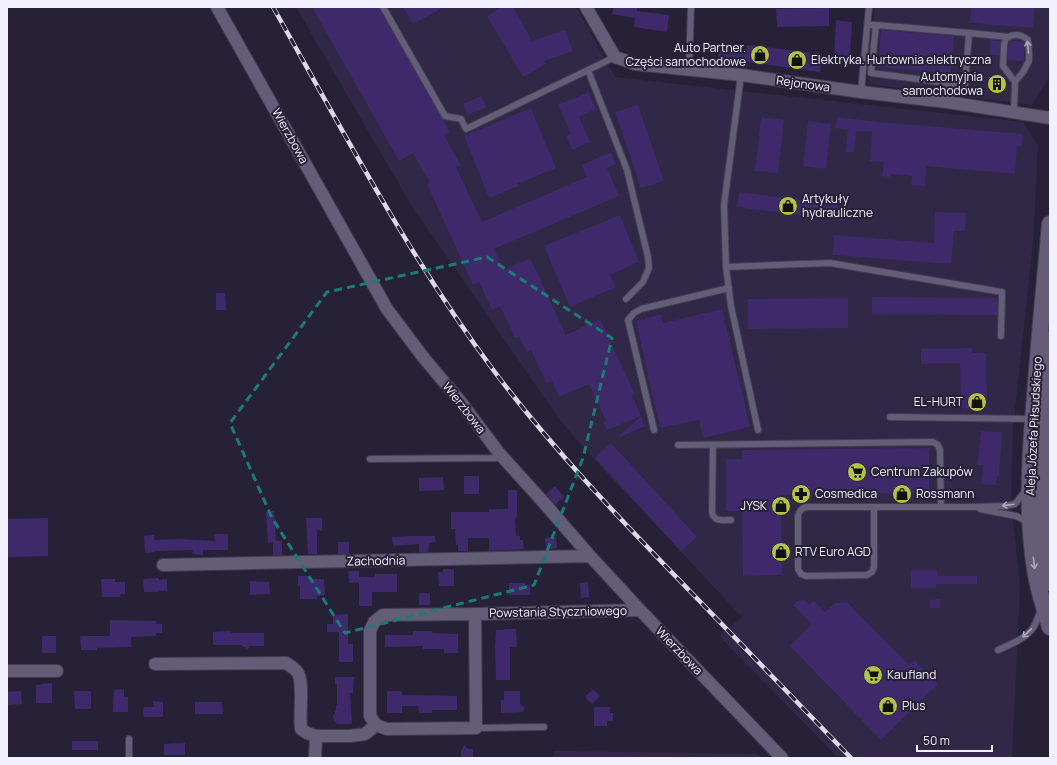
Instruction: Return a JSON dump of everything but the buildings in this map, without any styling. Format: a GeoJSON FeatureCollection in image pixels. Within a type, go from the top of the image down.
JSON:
{"type":"FeatureCollection","features":[{"type":"Feature","properties":{"kind":"main road","name":"Aleja Józefa Piłsudskiego"},"geometry":{"type":"LineString","coordinates":[[1050,224],[1033,419],[1030,478],[1041,519],[1050,583]]}},
{"type":"Feature","properties":{"kind":"main road","name":"Aleja Józefa Piłsudskiego"},"geometry":{"type":"LineString","coordinates":[[1050,339],[1041,519],[1035,567],[1038,584],[1050,627]]}},
{"type":"Feature","properties":{"kind":"street","name":"Wierzbowa"},"geometry":{"type":"LineString","coordinates":[[217,7],[388,308],[423,357],[460,401],[501,456],[590,556],[782,758]]}},
{"type":"Feature","properties":{"kind":"street"},"geometry":{"type":"LineString","coordinates":[[586,7],[615,58]]}},
{"type":"Feature","properties":{"kind":"street","name":"Rejonowa"},"geometry":{"type":"LineString","coordinates":[[615,58],[634,64],[741,75],[861,92],[947,102],[1050,118]]}},
{"type":"Feature","properties":{"kind":"street","name":"Zachodnia"},"geometry":{"type":"LineString","coordinates":[[163,565],[590,556]]}},
{"type":"Feature","properties":{"kind":"street","name":"Powstania Styczniowego"},"geometry":{"type":"LineString","coordinates":[[376,725],[370,716],[370,630],[374,622],[383,615],[640,610]]}},
{"type":"Feature","properties":{"kind":"street","name":"Powstania Styczniowego"},"geometry":{"type":"LineString","coordinates":[[476,614],[476,728]]}},
{"type":"Feature","properties":{"kind":"street"},"geometry":{"type":"LineString","coordinates":[[155,664],[286,663],[293,667],[300,680],[301,729],[316,736],[351,736],[365,734],[376,725],[388,729],[476,728]]}},
{"type":"Feature","properties":{"kind":"street"},"geometry":{"type":"LineString","coordinates":[[7,671],[57,671]]}},
{"type":"Feature","properties":{"kind":"street"},"geometry":{"type":"LineString","coordinates":[[315,758],[316,736]]}},
{"type":"Feature","properties":{"kind":"lane"},"geometry":{"type":"LineString","coordinates":[[383,7],[445,116],[461,119],[466,129],[615,58]]}},
{"type":"Feature","properties":{"kind":"lane"},"geometry":{"type":"LineString","coordinates":[[689,70],[691,7]]}},
{"type":"Feature","properties":{"kind":"lane"},"geometry":{"type":"LineString","coordinates":[[861,92],[869,7]]}},
{"type":"Feature","properties":{"kind":"lane"},"geometry":{"type":"LineString","coordinates":[[868,25],[1009,37],[1017,35],[1023,36],[1028,40],[1029,61],[1015,82],[1014,112]]}},
{"type":"Feature","properties":{"kind":"lane"},"geometry":{"type":"LineString","coordinates":[[876,25],[871,73],[965,86],[969,33]]}},
{"type":"Feature","properties":{"kind":"lane"},"geometry":{"type":"LineString","coordinates":[[1009,37],[1006,38],[1004,45],[1003,66],[1015,82]]}},
{"type":"Feature","properties":{"kind":"lane"},"geometry":{"type":"LineString","coordinates":[[588,70],[627,170],[648,257],[648,268],[643,282],[626,299]]}},
{"type":"Feature","properties":{"kind":"lane"},"geometry":{"type":"LineString","coordinates":[[741,75],[724,205],[726,267],[731,306],[758,430]]}},
{"type":"Feature","properties":{"kind":"lane"},"geometry":{"type":"LineString","coordinates":[[947,102],[948,83]]}},
{"type":"Feature","properties":{"kind":"lane"},"geometry":{"type":"LineString","coordinates":[[726,267],[830,263],[1002,292],[1001,336]]}},
{"type":"Feature","properties":{"kind":"lane"},"geometry":{"type":"LineString","coordinates":[[654,430],[628,320],[634,313],[641,309],[729,288]]}},
{"type":"Feature","properties":{"kind":"lane"},"geometry":{"type":"LineString","coordinates":[[890,417],[1033,419]]}},
{"type":"Feature","properties":{"kind":"lane"},"geometry":{"type":"LineString","coordinates":[[678,445],[933,442],[938,445],[940,450],[942,507]]}},
{"type":"Feature","properties":{"kind":"lane"},"geometry":{"type":"LineString","coordinates":[[712,445],[713,517],[717,520],[731,520]]}},
{"type":"Feature","properties":{"kind":"lane"},"geometry":{"type":"LineString","coordinates":[[370,459],[496,458],[501,456]]}},
{"type":"Feature","properties":{"kind":"lane"},"geometry":{"type":"LineString","coordinates":[[874,507],[874,567],[872,572],[867,575],[806,576],[801,574],[798,569],[798,516],[800,511],[806,507],[1005,506],[1016,504],[1024,494],[1030,478]]}},
{"type":"Feature","properties":{"kind":"lane"},"geometry":{"type":"LineString","coordinates":[[970,507],[1016,516],[1041,519]]}},
{"type":"Feature","properties":{"kind":"lane"},"geometry":{"type":"LineString","coordinates":[[998,650],[1023,638],[1030,632],[1034,627],[1044,605]]}},
{"type":"Feature","properties":{"kind":"lane"},"geometry":{"type":"LineString","coordinates":[[476,728],[544,727]]}},
{"type":"Feature","properties":{"kind":"lane"},"geometry":{"type":"LineString","coordinates":[[129,738],[129,758]]}},
{"type":"Feature","properties":{"kind":"highlighted area"},"geometry":{"type":"Polygon","coordinates":[[[487,257],[612,338],[583,458],[534,585],[345,633],[272,518],[230,423],[327,292],[487,257]]]}},
{"type":"Feature","properties":{"kind":"shaded area"},"geometry":{"type":"Polygon","coordinates":[[[296,7],[576,7],[615,77],[1023,122],[1038,146],[1033,242],[1013,428],[1011,498],[1020,587],[1012,758],[838,758],[719,636],[742,617],[592,457],[559,419],[410,203],[296,7]]]}},
{"type":"Feature","properties":{"kind":"shaded area"},"geometry":{"type":"Polygon","coordinates":[[[875,7],[1050,7],[1048,79],[1032,105],[868,84],[875,7]]]}},
{"type":"Feature","properties":{"kind":"shaded area"},"geometry":{"type":"Polygon","coordinates":[[[554,751],[758,754],[762,758],[554,758],[554,751]]]}},
{"type":"Feature","properties":{"kind":"railway"},"geometry":{"type":"LineString","coordinates":[[273,7],[351,147],[405,238],[463,328],[516,400],[562,455],[610,508],[851,758]]}},
{"type":"Feature","properties":{"kind":"place","name":"Auto Partner. Części samochodowe"},"geometry":{"type":"Point","coordinates":[760,55]}},
{"type":"Feature","properties":{"kind":"place","name":"Elektryka. Hurtownia elektryczna"},"geometry":{"type":"Point","coordinates":[797,60]}},
{"type":"Feature","properties":{"kind":"place","name":"Automyjnia samochodowa"},"geometry":{"type":"Point","coordinates":[997,84]}},
{"type":"Feature","properties":{"kind":"place","name":"Artykuły hydrauliczne"},"geometry":{"type":"Point","coordinates":[788,206]}},
{"type":"Feature","properties":{"kind":"place","name":"EL-HURT"},"geometry":{"type":"Point","coordinates":[977,402]}},
{"type":"Feature","properties":{"kind":"place","name":"Centrum Zakupów"},"geometry":{"type":"Point","coordinates":[857,472]}},
{"type":"Feature","properties":{"kind":"place","name":"Cosmedica"},"geometry":{"type":"Point","coordinates":[801,494]}},
{"type":"Feature","properties":{"kind":"place","name":"Rossmann"},"geometry":{"type":"Point","coordinates":[902,494]}},
{"type":"Feature","properties":{"kind":"place","name":"JYSK"},"geometry":{"type":"Point","coordinates":[781,506]}},
{"type":"Feature","properties":{"kind":"place","name":"RTV Euro AGD"},"geometry":{"type":"Point","coordinates":[781,552]}},
{"type":"Feature","properties":{"kind":"place","name":"Kaufland"},"geometry":{"type":"Point","coordinates":[873,675]}},
{"type":"Feature","properties":{"kind":"place","name":"Plus"},"geometry":{"type":"Point","coordinates":[888,706]}}]}
